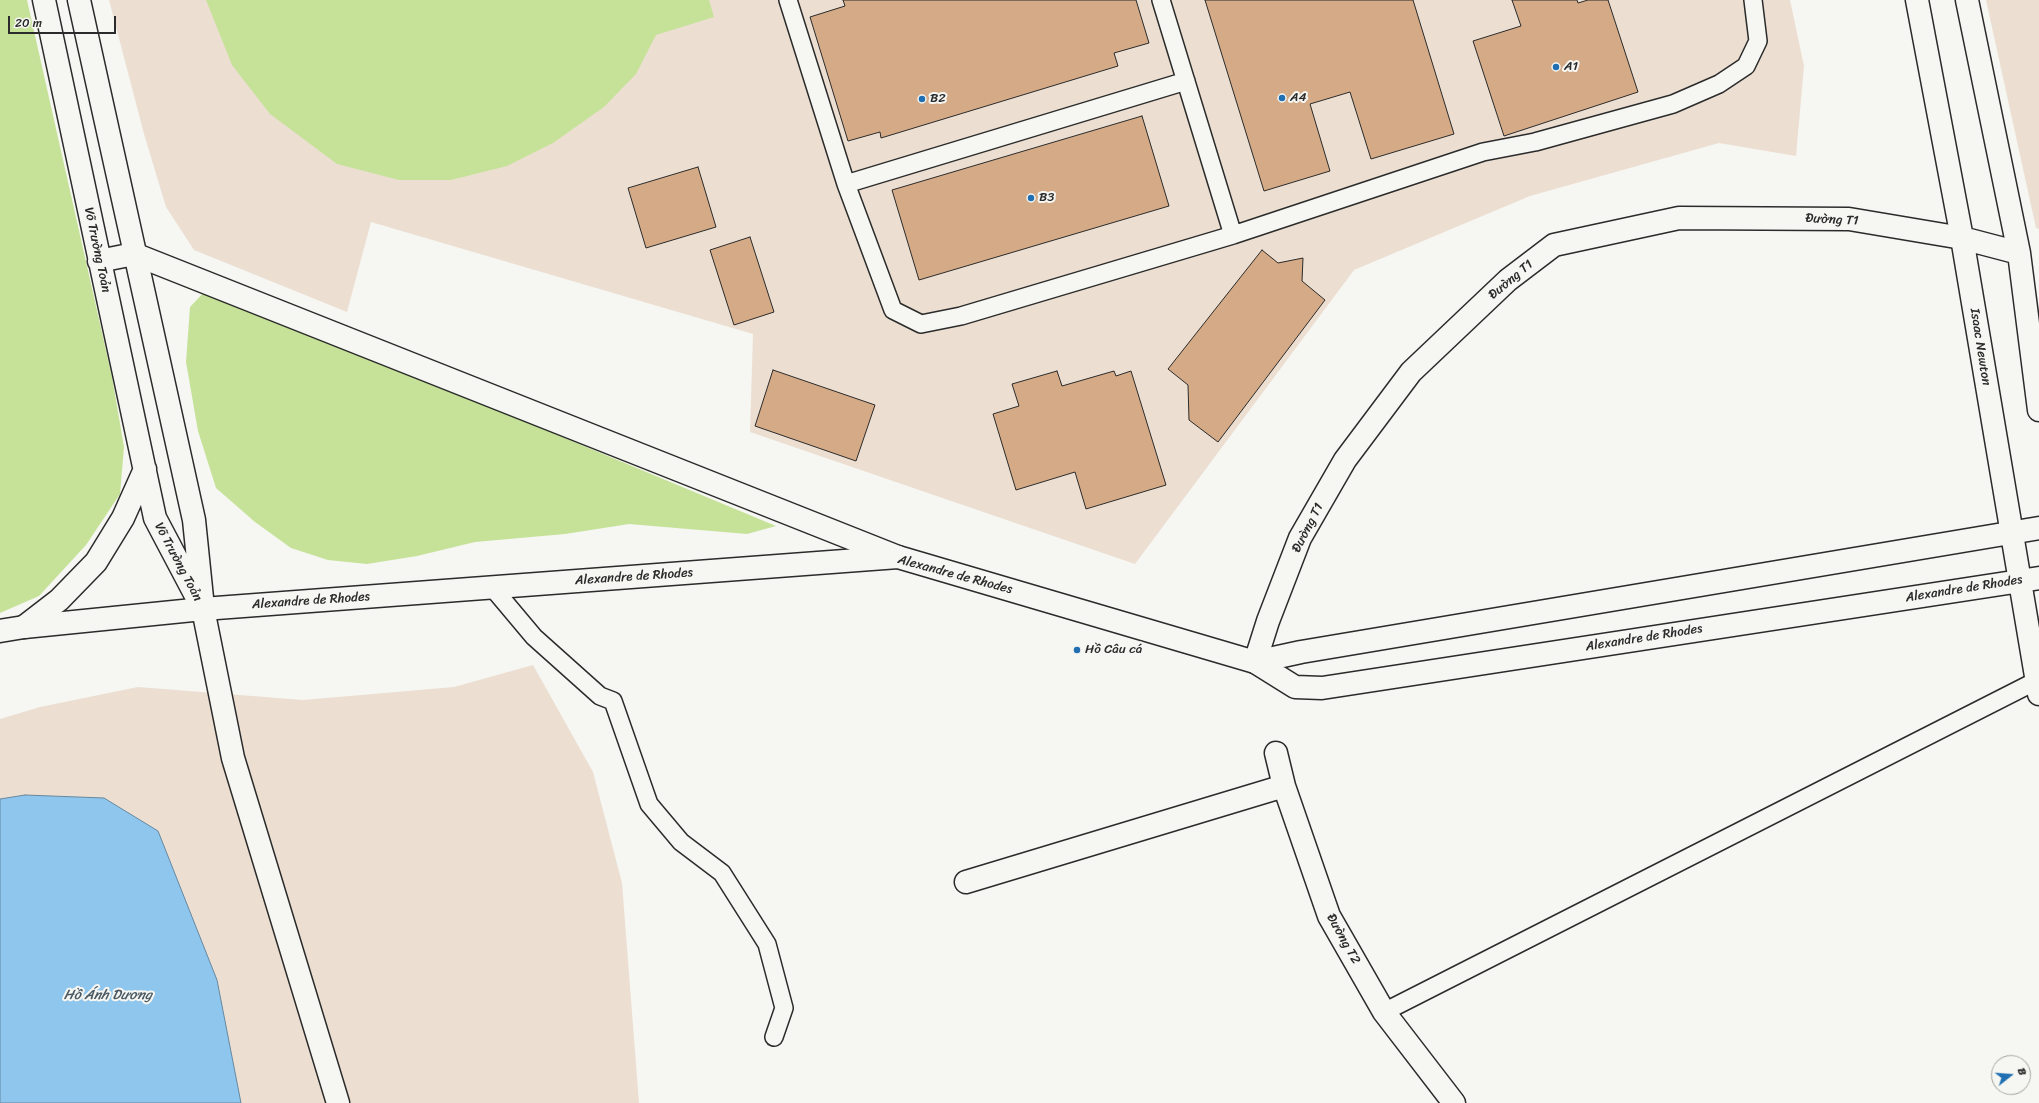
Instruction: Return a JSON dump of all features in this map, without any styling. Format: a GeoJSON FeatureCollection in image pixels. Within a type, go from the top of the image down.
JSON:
{"type":"FeatureCollection","features":[{"type":"Feature","properties":{"kind":"street","name":"Võ Trường Toản"},"geometry":{"type":"LineString","coordinates":[[44,0],[99,261],[156,518],[203,609]]}},
{"type":"Feature","properties":{"kind":"street","name":"Võ Trường Toản"},"geometry":{"type":"LineString","coordinates":[[79,0],[194,520],[203,609]]}},
{"type":"Feature","properties":{"kind":"street","name":"Isaac Newton"},"geometry":{"type":"LineString","coordinates":[[1917,0],[1962,238],[2011,533],[2029,579],[2037,688]]}},
{"type":"Feature","properties":{"kind":"street"},"geometry":{"type":"LineString","coordinates":[[1966,0],[2018,252],[2039,410]]}},
{"type":"Feature","properties":{"kind":"street","name":"Đường T1"},"geometry":{"type":"LineString","coordinates":[[1255,662],[1268,621],[1300,538],[1345,460],[1411,372],[1508,280],[1554,245],[1679,218],[1849,219],[1962,238],[2018,252]]}},
{"type":"Feature","properties":{"kind":"street"},"geometry":{"type":"LineString","coordinates":[[99,261],[134,254],[898,557]]}},
{"type":"Feature","properties":{"kind":"street"},"geometry":{"type":"LineString","coordinates":[[24,627],[59,600],[96,562],[123,518],[145,469]]}},
{"type":"Feature","properties":{"kind":"street","name":"Alexandre de Rhodes"},"geometry":{"type":"LineString","coordinates":[[1255,662],[1301,652],[2039,528]]}},
{"type":"Feature","properties":{"kind":"street","name":"Alexandre de Rhodes"},"geometry":{"type":"LineString","coordinates":[[0,631],[24,627],[203,609],[898,557],[1255,662],[1295,687],[1322,688],[2029,579]]}},
{"type":"Feature","properties":{"kind":"street"},"geometry":{"type":"LineString","coordinates":[[203,609],[233,758],[338,1103]]}},
{"type":"Feature","properties":{"kind":"street","name":"Đường T2"},"geometry":{"type":"LineString","coordinates":[[1276,753],[1284,786],[1329,916],[1384,1012],[1453,1103]]}},
{"type":"Feature","properties":{"kind":"street"},"geometry":{"type":"LineString","coordinates":[[966,882],[1284,786]]}},
{"type":"Feature","properties":{"kind":"lane"},"geometry":{"type":"LineString","coordinates":[[788,0],[846,184],[893,310],[921,324],[961,316],[1233,235],[1483,152],[1534,142],[1673,104],[1719,84],[1746,66],[1758,41],[1752,0]]}},
{"type":"Feature","properties":{"kind":"lane"},"geometry":{"type":"LineString","coordinates":[[1162,0],[1233,235]]}},
{"type":"Feature","properties":{"kind":"lane"},"geometry":{"type":"LineString","coordinates":[[846,184],[1186,81]]}},
{"type":"Feature","properties":{"kind":"lane"},"geometry":{"type":"LineString","coordinates":[[492,587],[534,637],[600,696],[613,701],[649,804],[681,842],[722,873],[766,944],[784,1008],[774,1037]]}},
{"type":"Feature","properties":{"kind":"lane"},"geometry":{"type":"LineString","coordinates":[[1384,1012],[2037,688]]}},
{"type":"Feature","properties":{"kind":"shaded area"},"geometry":{"type":"Polygon","coordinates":[[[109,0],[1790,0],[1804,66],[1796,156],[1719,143],[1530,196],[1354,270],[1135,564],[750,432],[753,334],[371,222],[347,312],[194,250],[166,207],[144,134],[109,0]]]}},
{"type":"Feature","properties":{"kind":"shaded area"},"geometry":{"type":"Polygon","coordinates":[[[1986,0],[2039,0],[2039,229],[2036,228],[1986,0]]]}},
{"type":"Feature","properties":{"kind":"shaded area"},"geometry":{"type":"Polygon","coordinates":[[[533,665],[593,772],[622,883],[639,1103],[0,1103],[0,719],[40,707],[138,687],[303,700],[454,687],[533,665]]]}},
{"type":"Feature","properties":{"kind":"green space"},"geometry":{"type":"Polygon","coordinates":[[[0,0],[27,0],[112,377],[124,447],[120,494],[86,545],[39,596],[0,613],[0,0]]]}},
{"type":"Feature","properties":{"kind":"green space"},"geometry":{"type":"Polygon","coordinates":[[[206,0],[709,0],[714,17],[656,35],[636,74],[604,107],[553,143],[507,166],[451,180],[399,180],[337,164],[270,114],[232,65],[206,0]]]}},
{"type":"Feature","properties":{"kind":"green space"},"geometry":{"type":"Polygon","coordinates":[[[207,289],[776,526],[747,534],[629,524],[565,534],[475,542],[417,556],[367,564],[328,560],[291,548],[255,522],[216,488],[198,431],[186,362],[190,307],[207,289]]]}},
{"type":"Feature","properties":{"kind":"water","name":"Hồ Ánh Dương"},"geometry":{"type":"Polygon","coordinates":[[[25,795],[104,798],[158,831],[217,980],[241,1103],[0,1103],[0,799],[25,795]]]}},
{"type":"Feature","properties":{"kind":"building","name":"B2"},"geometry":{"type":"Polygon","coordinates":[[[843,0],[1136,0],[1149,43],[1114,53],[1118,66],[881,138],[880,132],[848,141],[810,17],[845,6],[843,0]]]}},
{"type":"Feature","properties":{"kind":"building","name":"A4"},"geometry":{"type":"Polygon","coordinates":[[[1205,0],[1413,0],[1454,134],[1371,159],[1350,92],[1310,104],[1330,171],[1264,191],[1205,0]]]}},
{"type":"Feature","properties":{"kind":"building","name":"A1"},"geometry":{"type":"Polygon","coordinates":[[[1512,0],[1577,0],[1578,3],[1588,0],[1608,0],[1638,92],[1504,136],[1473,41],[1521,26],[1512,0]]]}},
{"type":"Feature","properties":{"kind":"building","name":"B3"},"geometry":{"type":"Polygon","coordinates":[[[1142,116],[1169,206],[919,280],[892,190],[1142,116]]]}},
{"type":"Feature","properties":{"kind":"building"},"geometry":{"type":"Polygon","coordinates":[[[698,167],[716,227],[646,248],[628,188],[698,167]]]}},
{"type":"Feature","properties":{"kind":"building"},"geometry":{"type":"Polygon","coordinates":[[[750,237],[774,312],[734,325],[710,250],[750,237]]]}},
{"type":"Feature","properties":{"kind":"building"},"geometry":{"type":"Polygon","coordinates":[[[1262,250],[1278,263],[1303,258],[1302,281],[1325,300],[1218,442],[1189,420],[1188,385],[1168,369],[1262,250]]]}},
{"type":"Feature","properties":{"kind":"building"},"geometry":{"type":"Polygon","coordinates":[[[773,370],[875,405],[856,461],[755,426],[773,370]]]}},
{"type":"Feature","properties":{"kind":"building"},"geometry":{"type":"Polygon","coordinates":[[[1057,371],[1062,386],[1114,371],[1116,376],[1131,371],[1166,485],[1086,509],[1075,472],[1016,490],[993,414],[1019,406],[1012,384],[1057,371]]]}},
{"type":"Feature","properties":{"kind":"place","name":"A1"},"geometry":{"type":"Point","coordinates":[1556,67]}},
{"type":"Feature","properties":{"kind":"place","name":"A4"},"geometry":{"type":"Point","coordinates":[1282,98]}},
{"type":"Feature","properties":{"kind":"place","name":"B2"},"geometry":{"type":"Point","coordinates":[922,99]}},
{"type":"Feature","properties":{"kind":"place","name":"B3"},"geometry":{"type":"Point","coordinates":[1031,198]}},
{"type":"Feature","properties":{"kind":"place","name":"Hồ Câu cá"},"geometry":{"type":"Point","coordinates":[1077,650]}}]}
